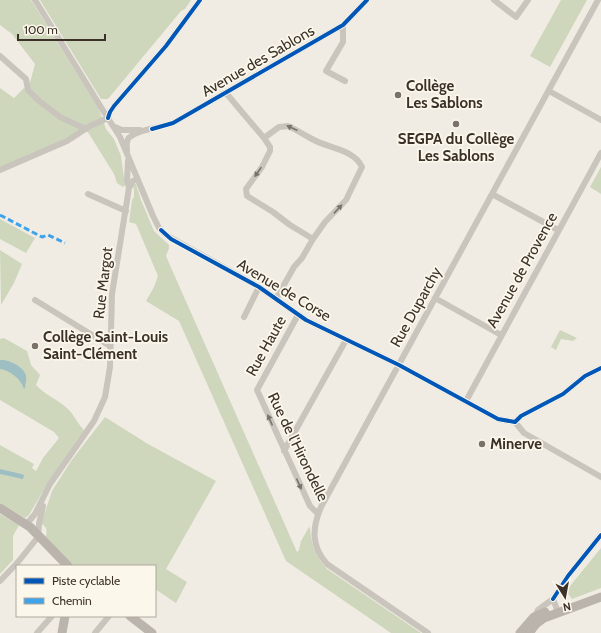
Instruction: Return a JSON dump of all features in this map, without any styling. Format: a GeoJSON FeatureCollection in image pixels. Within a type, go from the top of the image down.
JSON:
{"type":"FeatureCollection","features":[{"type":"Feature","properties":{"kind":"main road"},"geometry":{"type":"LineString","coordinates":[[0,508],[27,526],[67,565]]}},
{"type":"Feature","properties":{"kind":"main road"},"geometry":{"type":"LineString","coordinates":[[520,633],[534,617],[556,606],[581,604],[601,597]]}},
{"type":"Feature","properties":{"kind":"main road"},"geometry":{"type":"LineString","coordinates":[[528,633],[556,606]]}},
{"type":"Feature","properties":{"kind":"main road"},"geometry":{"type":"LineString","coordinates":[[62,633],[64,617]]}},
{"type":"Feature","properties":{"kind":"main road"},"geometry":{"type":"LineString","coordinates":[[131,617],[152,633]]}},
{"type":"Feature","properties":{"kind":"street","name":"Avenue de Corse"},"geometry":{"type":"LineString","coordinates":[[35,0],[115,127],[156,223],[166,235],[259,287],[298,315],[399,365],[498,419],[515,422]]}},
{"type":"Feature","properties":{"kind":"street"},"geometry":{"type":"LineString","coordinates":[[0,170],[67,140],[108,118],[114,106],[166,46],[200,0]]}},
{"type":"Feature","properties":{"kind":"street","name":"Avenue des Sablons"},"geometry":{"type":"LineString","coordinates":[[120,137],[125,139],[129,138],[136,134],[173,123],[343,25],[367,0]]}},
{"type":"Feature","properties":{"kind":"street"},"geometry":{"type":"LineString","coordinates":[[494,0],[516,17],[528,0]]}},
{"type":"Feature","properties":{"kind":"street","name":"Rue Duparchy"},"geometry":{"type":"LineString","coordinates":[[428,633],[327,564],[320,554],[315,540],[314,529],[318,514],[598,0]]}},
{"type":"Feature","properties":{"kind":"street"},"geometry":{"type":"LineString","coordinates":[[343,25],[343,42],[326,71],[345,81]]}},
{"type":"Feature","properties":{"kind":"street"},"geometry":{"type":"LineString","coordinates":[[0,56],[26,80],[28,90],[38,100],[60,117],[86,129]]}},
{"type":"Feature","properties":{"kind":"street"},"geometry":{"type":"LineString","coordinates":[[549,91],[601,120]]}},
{"type":"Feature","properties":{"kind":"street"},"geometry":{"type":"LineString","coordinates":[[226,93],[269,144],[270,151],[262,167],[247,186],[247,196],[313,239]]}},
{"type":"Feature","properties":{"kind":"street"},"geometry":{"type":"LineString","coordinates":[[264,138],[279,127],[288,126],[316,142],[334,148],[353,157],[359,161],[362,167],[346,200],[325,222],[302,258],[294,267],[276,299]]}},
{"type":"Feature","properties":{"kind":"street","name":"Avenue des Sablons"},"geometry":{"type":"LineString","coordinates":[[115,127],[128,131],[152,130]]}},
{"type":"Feature","properties":{"kind":"street"},"geometry":{"type":"LineString","coordinates":[[127,156],[127,143],[129,138]]}},
{"type":"Feature","properties":{"kind":"street","name":"Avenue de Provence"},"geometry":{"type":"LineString","coordinates":[[466,401],[601,153]]}},
{"type":"Feature","properties":{"kind":"street","name":"Rue Margot"},"geometry":{"type":"LineString","coordinates":[[27,526],[35,514],[50,484],[100,411],[105,397],[109,380],[112,294],[129,188],[127,180],[127,156]]}},
{"type":"Feature","properties":{"kind":"street"},"geometry":{"type":"LineString","coordinates":[[129,188],[133,181],[137,179]]}},
{"type":"Feature","properties":{"kind":"street"},"geometry":{"type":"LineString","coordinates":[[88,194],[126,211]]}},
{"type":"Feature","properties":{"kind":"street"},"geometry":{"type":"LineString","coordinates":[[492,194],[558,230]]}},
{"type":"Feature","properties":{"kind":"street"},"geometry":{"type":"LineString","coordinates":[[244,317],[259,287]]}},
{"type":"Feature","properties":{"kind":"street"},"geometry":{"type":"LineString","coordinates":[[435,298],[501,335]]}},
{"type":"Feature","properties":{"kind":"street"},"geometry":{"type":"LineString","coordinates":[[35,300],[110,346]]}},
{"type":"Feature","properties":{"kind":"street","name":"Rue Haute"},"geometry":{"type":"LineString","coordinates":[[257,390],[298,315]]}},
{"type":"Feature","properties":{"kind":"street"},"geometry":{"type":"LineString","coordinates":[[284,451],[346,340]]}},
{"type":"Feature","properties":{"kind":"street"},"geometry":{"type":"LineString","coordinates":[[601,368],[585,376],[563,394],[521,416],[515,422],[524,433],[601,477]]}},
{"type":"Feature","properties":{"kind":"street","name":"Rue de l'Hirondelle"},"geometry":{"type":"LineString","coordinates":[[257,390],[310,506],[318,514]]}},
{"type":"Feature","properties":{"kind":"street","name":"Rue Margot"},"geometry":{"type":"LineString","coordinates":[[38,537],[41,511],[50,484]]}},
{"type":"Feature","properties":{"kind":"street"},"geometry":{"type":"LineString","coordinates":[[27,526],[35,527],[39,524]]}},
{"type":"Feature","properties":{"kind":"street"},"geometry":{"type":"LineString","coordinates":[[556,606],[568,576],[601,535]]}},
{"type":"Feature","properties":{"kind":"street"},"geometry":{"type":"LineString","coordinates":[[0,581],[18,562],[38,537]]}},
{"type":"Feature","properties":{"kind":"street"},"geometry":{"type":"LineString","coordinates":[[37,633],[51,617]]}},
{"type":"Feature","properties":{"kind":"street"},"geometry":{"type":"LineString","coordinates":[[95,633],[108,617]]}},
{"type":"Feature","properties":{"kind":"green space"},"geometry":{"type":"Polygon","coordinates":[[[0,0],[31,0],[99,109],[106,129],[114,139],[121,156],[125,185],[123,187],[117,183],[114,174],[86,129],[0,170],[0,88],[14,98],[24,88],[28,90],[35,64],[12,34],[0,25],[0,0]]]}},
{"type":"Feature","properties":{"kind":"green space"},"geometry":{"type":"Polygon","coordinates":[[[40,0],[191,0],[108,99],[101,99],[40,0]]]}},
{"type":"Feature","properties":{"kind":"green space"},"geometry":{"type":"Polygon","coordinates":[[[561,0],[587,0],[550,67],[530,56],[561,0]]]}},
{"type":"Feature","properties":{"kind":"green space"},"geometry":{"type":"Polygon","coordinates":[[[601,167],[601,194],[590,187],[601,167]]]}},
{"type":"Feature","properties":{"kind":"green space"},"geometry":{"type":"Polygon","coordinates":[[[134,184],[136,184],[154,231],[169,245],[166,256],[297,552],[309,527],[315,550],[327,569],[421,633],[391,633],[286,561],[179,321],[146,301],[158,276],[136,224],[129,222],[132,200],[134,197],[134,184]]]}},
{"type":"Feature","properties":{"kind":"green space"},"geometry":{"type":"Polygon","coordinates":[[[0,219],[35,238],[26,253],[0,239],[0,219]]]}},
{"type":"Feature","properties":{"kind":"green space"},"geometry":{"type":"Polygon","coordinates":[[[0,250],[22,264],[14,283],[1,305],[0,250]]]}},
{"type":"Feature","properties":{"kind":"green space"},"geometry":{"type":"Polygon","coordinates":[[[560,330],[577,338],[573,341],[561,339],[556,350],[551,347],[560,330]]]}},
{"type":"Feature","properties":{"kind":"green space"},"geometry":{"type":"Polygon","coordinates":[[[4,338],[27,351],[31,365],[40,375],[36,385],[69,410],[84,430],[49,481],[29,515],[25,518],[0,503],[0,445],[34,464],[32,468],[36,471],[43,458],[59,438],[54,432],[0,400],[0,339],[4,338]]]}},
{"type":"Feature","properties":{"kind":"green space"},"geometry":{"type":"Polygon","coordinates":[[[105,417],[148,444],[216,481],[166,569],[187,582],[176,603],[156,590],[156,565],[74,565],[45,537],[46,529],[45,526],[41,524],[52,491],[71,461],[105,417]]]}},
{"type":"Feature","properties":{"kind":"green space"},"geometry":{"type":"Polygon","coordinates":[[[0,514],[19,525],[13,536],[13,560],[0,574],[0,514]]]}},
{"type":"Feature","properties":{"kind":"green space"},"geometry":{"type":"Polygon","coordinates":[[[601,548],[601,588],[572,599],[566,591],[601,548]]]}},
{"type":"Feature","properties":{"kind":"water"},"geometry":{"type":"Polygon","coordinates":[[[0,360],[11,362],[23,370],[26,378],[24,389],[23,385],[15,376],[8,371],[0,369],[0,360]]]}},
{"type":"Feature","properties":{"kind":"water"},"geometry":{"type":"Polygon","coordinates":[[[0,469],[24,475],[23,479],[0,474],[0,469]]]}},
{"type":"Feature","properties":{"kind":"marked path"},"geometry":{"type":"LineString","coordinates":[[0,215],[42,237],[48,235],[65,243]]}},
{"type":"Feature","properties":{"kind":"cycle path"},"geometry":{"type":"LineString","coordinates":[[108,118],[114,106],[166,46],[200,0]]}},
{"type":"Feature","properties":{"kind":"cycle path"},"geometry":{"type":"LineString","coordinates":[[152,129],[173,123],[343,25],[367,0]]}},
{"type":"Feature","properties":{"kind":"cycle path"},"geometry":{"type":"LineString","coordinates":[[161,230],[171,239],[259,287],[306,320],[399,365],[498,419],[515,422],[521,416],[563,394],[585,376],[601,368]]}},
{"type":"Feature","properties":{"kind":"cycle path"},"geometry":{"type":"LineString","coordinates":[[553,599],[568,576],[601,535]]}},
{"type":"Feature","properties":{"kind":"place","name":"Collège Les Sablons"},"geometry":{"type":"Point","coordinates":[398,95]}},
{"type":"Feature","properties":{"kind":"place","name":"SEGPA du Collège Les Sablons"},"geometry":{"type":"Point","coordinates":[456,124]}},
{"type":"Feature","properties":{"kind":"place","name":"Collège Saint-Louis Saint-Clément"},"geometry":{"type":"Point","coordinates":[35,346]}},
{"type":"Feature","properties":{"kind":"place","name":"Minerve"},"geometry":{"type":"Point","coordinates":[482,444]}}]}
